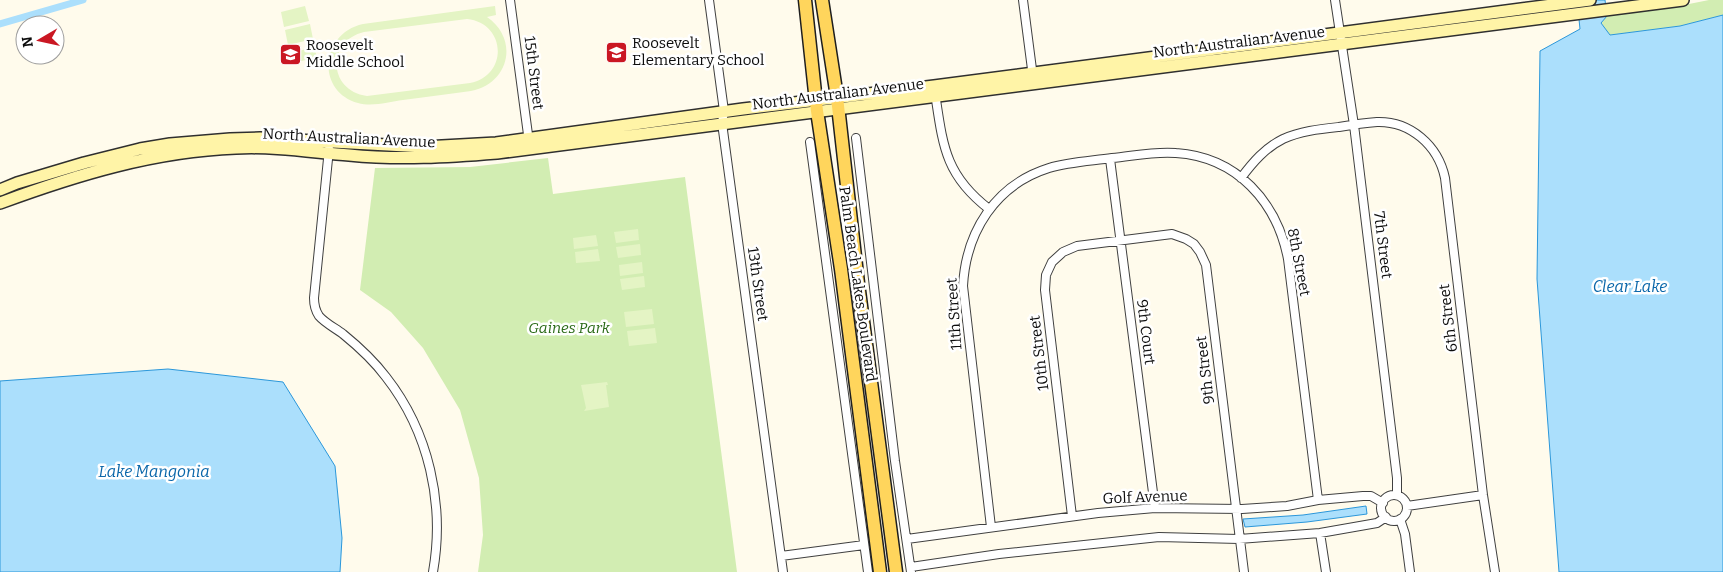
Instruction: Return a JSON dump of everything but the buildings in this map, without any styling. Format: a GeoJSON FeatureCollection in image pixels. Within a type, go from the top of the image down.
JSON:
{"type":"FeatureCollection","features":[{"type":"Feature","properties":{"kind":"main road","name":"Palm Beach Lakes Boulevard"},"geometry":{"type":"LineString","coordinates":[[805,0],[817,105],[823,198],[849,334],[869,572]]}},
{"type":"Feature","properties":{"kind":"main road","name":"Palm Beach Lakes Boulevard"},"geometry":{"type":"LineString","coordinates":[[822,0],[838,102],[858,283],[896,572]]}},
{"type":"Feature","properties":{"kind":"main road","name":"North Australian Avenue"},"geometry":{"type":"LineString","coordinates":[[1574,8],[1590,0]]}},
{"type":"Feature","properties":{"kind":"main road","name":"North Australian Avenue"},"geometry":{"type":"LineString","coordinates":[[0,203],[118,165],[178,153],[238,148],[297,150],[529,144],[722,123],[838,102],[1574,8],[1615,9],[1683,0]]}},
{"type":"Feature","properties":{"kind":"main road","name":"North Australian Avenue"},"geometry":{"type":"LineString","coordinates":[[529,144],[724,111],[817,105]]}},
{"type":"Feature","properties":{"kind":"main road","name":"North Australian Avenue"},"geometry":{"type":"LineString","coordinates":[[0,190],[17,183],[93,161],[170,144],[206,140],[260,138],[330,148]]}},
{"type":"Feature","properties":{"kind":"main road"},"geometry":{"type":"LineString","coordinates":[[849,334],[865,331]]}},
{"type":"Feature","properties":{"kind":"street","name":"15th Street"},"geometry":{"type":"LineString","coordinates":[[510,0],[529,144]]}},
{"type":"Feature","properties":{"kind":"street","name":"13th Street"},"geometry":{"type":"LineString","coordinates":[[710,0],[724,111],[722,123],[783,572]]}},
{"type":"Feature","properties":{"kind":"street"},"geometry":{"type":"LineString","coordinates":[[1023,0],[1033,78]]}},
{"type":"Feature","properties":{"kind":"street","name":"7th Street"},"geometry":{"type":"LineString","coordinates":[[1335,0],[1354,125],[1398,478],[1398,495]]}},
{"type":"Feature","properties":{"kind":"street"},"geometry":{"type":"LineString","coordinates":[[935,91],[943,140],[950,164],[962,184],[990,209]]}},
{"type":"Feature","properties":{"kind":"street","name":"6th Street"},"geometry":{"type":"LineString","coordinates":[[1241,178],[1264,151],[1284,139],[1306,131],[1386,123],[1415,132],[1430,146],[1440,163],[1445,178],[1483,495],[1495,572]]}},
{"type":"Feature","properties":{"kind":"street"},"geometry":{"type":"LineString","coordinates":[[856,138],[895,460],[911,569],[999,554],[1159,537],[1239,539],[1320,533],[1377,523],[1386,518]]}},
{"type":"Feature","properties":{"kind":"street"},"geometry":{"type":"LineString","coordinates":[[810,142],[823,198],[860,464],[864,545],[869,572]]}},
{"type":"Feature","properties":{"kind":"street"},"geometry":{"type":"LineString","coordinates":[[330,148],[314,307],[321,318],[357,345],[376,365],[398,393],[414,423],[428,459],[436,497],[437,536],[433,572]]}},
{"type":"Feature","properties":{"kind":"street","name":"8th Street"},"geometry":{"type":"LineString","coordinates":[[1110,158],[1160,152],[1184,154],[1211,161],[1241,178],[1268,206],[1278,224],[1285,244],[1318,500]]}},
{"type":"Feature","properties":{"kind":"street","name":"11th Street"},"geometry":{"type":"LineString","coordinates":[[991,527],[963,286],[967,255],[972,240],[990,209],[1005,193],[1017,184],[1040,172],[1065,164],[1110,158]]}},
{"type":"Feature","properties":{"kind":"street","name":"9th Court"},"geometry":{"type":"LineString","coordinates":[[1110,158],[1155,508]]}},
{"type":"Feature","properties":{"kind":"street","name":"9th Street"},"geometry":{"type":"LineString","coordinates":[[1121,239],[1161,234],[1176,235],[1194,244],[1205,261],[1244,572]]}},
{"type":"Feature","properties":{"kind":"street","name":"10th Street"},"geometry":{"type":"LineString","coordinates":[[1072,516],[1045,280],[1052,262],[1067,249],[1121,239]]}},
{"type":"Feature","properties":{"kind":"street"},"geometry":{"type":"LineString","coordinates":[[858,283],[873,282]]}},
{"type":"Feature","properties":{"kind":"street"},"geometry":{"type":"LineString","coordinates":[[882,462],[895,460]]}},
{"type":"Feature","properties":{"kind":"street"},"geometry":{"type":"LineString","coordinates":[[1398,495],[1404,499],[1407,506],[1406,513],[1400,519],[1386,518],[1382,511],[1383,503],[1387,497],[1398,495]]}},
{"type":"Feature","properties":{"kind":"street"},"geometry":{"type":"LineString","coordinates":[[1407,506],[1483,495]]}},
{"type":"Feature","properties":{"kind":"street","name":"Golf Avenue"},"geometry":{"type":"LineString","coordinates":[[907,539],[1072,516],[1155,508],[1236,510],[1287,506],[1318,500],[1363,496],[1371,496],[1383,503]]}},
{"type":"Feature","properties":{"kind":"street"},"geometry":{"type":"LineString","coordinates":[[1400,519],[1405,534],[1410,572]]}},
{"type":"Feature","properties":{"kind":"street"},"geometry":{"type":"LineString","coordinates":[[1320,533],[1326,572]]}},
{"type":"Feature","properties":{"kind":"street"},"geometry":{"type":"LineString","coordinates":[[781,556],[864,545]]}},
{"type":"Feature","properties":{"kind":"green space"},"geometry":{"type":"Polygon","coordinates":[[[1709,0],[1723,0],[1723,15],[1680,26],[1610,35],[1601,23],[1607,16],[1669,8],[1709,0]]]}},
{"type":"Feature","properties":{"kind":"green space"},"geometry":{"type":"Polygon","coordinates":[[[305,6],[309,21],[284,27],[281,12],[305,6]]]}},
{"type":"Feature","properties":{"kind":"green space"},"geometry":{"type":"Polygon","coordinates":[[[495,6],[496,15],[487,17],[497,26],[503,37],[506,59],[502,70],[494,79],[484,86],[471,91],[381,104],[358,103],[344,97],[335,87],[330,75],[329,62],[338,38],[349,29],[363,24],[495,6]],[[467,19],[364,32],[352,37],[343,45],[338,55],[337,66],[339,76],[345,85],[354,92],[367,96],[470,83],[483,78],[491,70],[496,60],[498,49],[495,39],[489,30],[480,23],[467,19]]]}},
{"type":"Feature","properties":{"kind":"green space"},"geometry":{"type":"Polygon","coordinates":[[[310,24],[313,39],[288,45],[285,30],[310,24]]]}},
{"type":"Feature","properties":{"kind":"green space"},"geometry":{"type":"Polygon","coordinates":[[[314,47],[317,57],[294,63],[291,53],[314,47]]]}},
{"type":"Feature","properties":{"kind":"green space","name":"Gaines Park"},"geometry":{"type":"Polygon","coordinates":[[[548,158],[553,194],[685,177],[737,572],[478,572],[483,535],[479,478],[460,410],[423,348],[391,312],[360,290],[375,168],[470,167],[548,158]]]}},
{"type":"Feature","properties":{"kind":"green space"},"geometry":{"type":"Polygon","coordinates":[[[638,229],[639,240],[616,243],[614,232],[638,229]]]}},
{"type":"Feature","properties":{"kind":"green space"},"geometry":{"type":"Polygon","coordinates":[[[596,235],[598,246],[574,249],[573,238],[596,235]]]}},
{"type":"Feature","properties":{"kind":"green space"},"geometry":{"type":"Polygon","coordinates":[[[640,244],[641,255],[618,258],[616,247],[640,244]]]}},
{"type":"Feature","properties":{"kind":"green space"},"geometry":{"type":"Polygon","coordinates":[[[598,249],[600,261],[576,263],[575,252],[598,249]]]}},
{"type":"Feature","properties":{"kind":"green space"},"geometry":{"type":"Polygon","coordinates":[[[642,262],[643,273],[620,276],[619,265],[642,262]]]}},
{"type":"Feature","properties":{"kind":"green space"},"geometry":{"type":"Polygon","coordinates":[[[644,276],[645,287],[622,290],[620,279],[644,276]]]}},
{"type":"Feature","properties":{"kind":"green space"},"geometry":{"type":"Polygon","coordinates":[[[652,309],[654,324],[626,327],[624,312],[652,309]]]}},
{"type":"Feature","properties":{"kind":"green space"},"geometry":{"type":"Polygon","coordinates":[[[655,328],[657,343],[629,346],[627,331],[655,328]]]}},
{"type":"Feature","properties":{"kind":"green space"},"geometry":{"type":"Polygon","coordinates":[[[607,382],[609,407],[584,411],[586,408],[581,385],[607,382]]]}},
{"type":"Feature","properties":{"kind":"water","name":"Clear Lake"},"geometry":{"type":"Polygon","coordinates":[[[1577,0],[1605,0],[1607,16],[1601,23],[1610,35],[1680,26],[1723,15],[1723,572],[1559,572],[1537,279],[1540,51],[1580,29],[1577,0]]]}},
{"type":"Feature","properties":{"kind":"water","name":"Lake Mangonia"},"geometry":{"type":"Polygon","coordinates":[[[168,369],[283,382],[335,466],[342,538],[340,572],[0,572],[0,381],[168,369]]]}},
{"type":"Feature","properties":{"kind":"water"},"geometry":{"type":"Polygon","coordinates":[[[1366,506],[1367,514],[1307,522],[1245,527],[1243,519],[1303,515],[1366,506]]]}},
{"type":"Feature","properties":{"kind":"waterway"},"geometry":{"type":"LineString","coordinates":[[0,24],[83,0]]}},
{"type":"Feature","properties":{"kind":"place","name":"Roosevelt Elementary School"},"geometry":{"type":"Point","coordinates":[616,52]}},
{"type":"Feature","properties":{"kind":"place","name":"Roosevelt Middle School"},"geometry":{"type":"Point","coordinates":[290,54]}}]}
